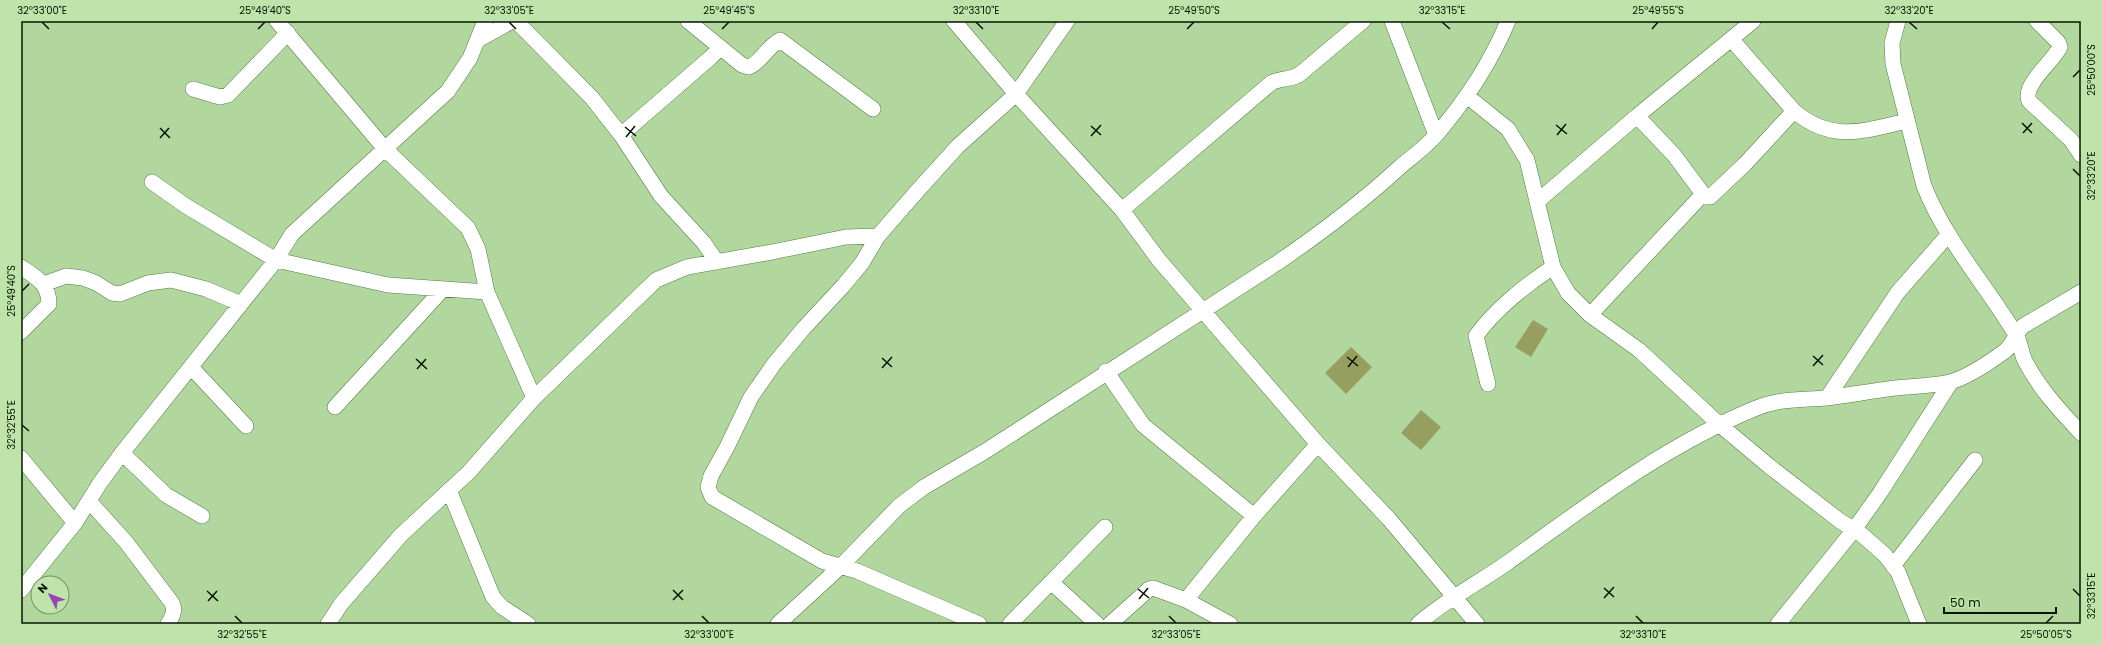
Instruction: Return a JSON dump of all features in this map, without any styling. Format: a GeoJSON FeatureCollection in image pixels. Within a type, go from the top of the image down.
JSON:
{"type":"FeatureCollection","features":[{"type":"Feature","properties":{"kind":"street"},"geometry":{"type":"LineString","coordinates":[[277,21],[386,149],[468,228],[478,249],[487,292],[534,398]]}},
{"type":"Feature","properties":{"kind":"street"},"geometry":{"type":"LineString","coordinates":[[21,590],[75,523],[122,453],[276,260],[292,234],[448,91],[470,58],[485,21]]}},
{"type":"Feature","properties":{"kind":"street"},"geometry":{"type":"LineString","coordinates":[[478,40],[512,21]]}},
{"type":"Feature","properties":{"kind":"street"},"geometry":{"type":"LineString","coordinates":[[516,21],[592,98],[621,135],[661,196],[704,243],[717,262]]}},
{"type":"Feature","properties":{"kind":"street"},"geometry":{"type":"LineString","coordinates":[[688,21],[742,65],[750,67],[757,63],[768,48],[780,40],[873,109]]}},
{"type":"Feature","properties":{"kind":"street"},"geometry":{"type":"LineString","coordinates":[[954,21],[1016,94],[1122,210],[1159,260],[1318,444],[1389,519],[1477,624]]}},
{"type":"Feature","properties":{"kind":"street"},"geometry":{"type":"LineString","coordinates":[[979,624],[857,571],[822,561],[768,532],[712,497],[708,487],[711,476],[751,397],[794,341],[862,263],[878,236],[958,146],[1016,94],[1067,21]]}},
{"type":"Feature","properties":{"kind":"street"},"geometry":{"type":"LineString","coordinates":[[1122,210],[1271,83],[1276,80],[1289,80],[1300,74],[1363,21]]}},
{"type":"Feature","properties":{"kind":"street"},"geometry":{"type":"LineString","coordinates":[[1392,21],[1436,135]]}},
{"type":"Feature","properties":{"kind":"street"},"geometry":{"type":"LineString","coordinates":[[778,624],[840,567],[899,506],[924,487],[984,452],[1106,371],[1322,232],[1366,198],[1436,135],[1467,96],[1499,42],[1508,21]]}},
{"type":"Feature","properties":{"kind":"street"},"geometry":{"type":"LineString","coordinates":[[1538,202],[1637,116],[1732,40],[1753,21]]}},
{"type":"Feature","properties":{"kind":"street"},"geometry":{"type":"LineString","coordinates":[[1898,21],[1892,53],[1895,75],[1924,186],[1948,235],[2017,337],[2024,360],[2059,410],[2081,432]]}},
{"type":"Feature","properties":{"kind":"street"},"geometry":{"type":"LineString","coordinates":[[2037,21],[2058,42],[2060,47],[2029,87],[2027,96],[2029,101],[2071,140],[2081,155]]}},
{"type":"Feature","properties":{"kind":"street"},"geometry":{"type":"LineString","coordinates":[[193,89],[220,97],[228,95],[288,33]]}},
{"type":"Feature","properties":{"kind":"street"},"geometry":{"type":"LineString","coordinates":[[1732,40],[1794,111],[1806,121],[1826,130],[1858,132],[1907,121]]}},
{"type":"Feature","properties":{"kind":"street"},"geometry":{"type":"LineString","coordinates":[[621,135],[720,48]]}},
{"type":"Feature","properties":{"kind":"street"},"geometry":{"type":"LineString","coordinates":[[1467,96],[1508,129],[1527,160],[1553,267],[1568,294],[1590,315],[1639,350],[1720,425],[1769,466],[1853,531],[1861,534],[1885,555],[1898,572],[1919,624]]}},
{"type":"Feature","properties":{"kind":"street"},"geometry":{"type":"LineString","coordinates":[[1637,116],[1674,155],[1703,194],[1710,197],[1745,164],[1794,111]]}},
{"type":"Feature","properties":{"kind":"street"},"geometry":{"type":"LineString","coordinates":[[152,182],[186,206],[276,260],[388,285],[487,292]]}},
{"type":"Feature","properties":{"kind":"street"},"geometry":{"type":"LineString","coordinates":[[1590,315],[1703,194]]}},
{"type":"Feature","properties":{"kind":"street"},"geometry":{"type":"LineString","coordinates":[[1827,398],[1898,292],[1948,235]]}},
{"type":"Feature","properties":{"kind":"street"},"geometry":{"type":"LineString","coordinates":[[328,624],[342,604],[401,535],[469,472],[534,398],[656,280],[687,266],[717,262],[846,237],[878,236]]}},
{"type":"Feature","properties":{"kind":"street"},"geometry":{"type":"LineString","coordinates":[[21,267],[44,284],[49,294],[49,304],[21,332]]}},
{"type":"Feature","properties":{"kind":"street"},"geometry":{"type":"LineString","coordinates":[[1488,384],[1476,336],[1508,303],[1535,279],[1553,267]]}},
{"type":"Feature","properties":{"kind":"street"},"geometry":{"type":"LineString","coordinates":[[44,284],[66,276],[83,278],[96,283],[112,293],[120,294],[148,283],[170,280],[206,289],[241,304]]}},
{"type":"Feature","properties":{"kind":"street"},"geometry":{"type":"LineString","coordinates":[[335,407],[443,289]]}},
{"type":"Feature","properties":{"kind":"street"},"geometry":{"type":"LineString","coordinates":[[1418,624],[1662,456],[1720,425],[1772,403],[1788,399],[1827,398],[1951,382],[2004,351],[2017,337],[2019,330],[2023,326],[2081,292]]}},
{"type":"Feature","properties":{"kind":"street"},"geometry":{"type":"LineString","coordinates":[[191,367],[246,426]]}},
{"type":"Feature","properties":{"kind":"street"},"geometry":{"type":"LineString","coordinates":[[1106,371],[1143,425],[1254,516]]}},
{"type":"Feature","properties":{"kind":"street"},"geometry":{"type":"LineString","coordinates":[[1778,624],[1853,531],[1880,493],[1951,382]]}},
{"type":"Feature","properties":{"kind":"street"},"geometry":{"type":"LineString","coordinates":[[1186,600],[1254,516],[1318,444]]}},
{"type":"Feature","properties":{"kind":"street"},"geometry":{"type":"LineString","coordinates":[[122,453],[166,495],[202,516]]}},
{"type":"Feature","properties":{"kind":"street"},"geometry":{"type":"LineString","coordinates":[[21,458],[75,523]]}},
{"type":"Feature","properties":{"kind":"street"},"geometry":{"type":"LineString","coordinates":[[1893,566],[1975,460]]}},
{"type":"Feature","properties":{"kind":"street"},"geometry":{"type":"LineString","coordinates":[[449,490],[493,597],[502,606],[528,624]]}},
{"type":"Feature","properties":{"kind":"street"},"geometry":{"type":"LineString","coordinates":[[89,500],[126,542],[172,602],[174,607],[173,613],[168,624]]}},
{"type":"Feature","properties":{"kind":"street"},"geometry":{"type":"LineString","coordinates":[[1010,624],[1105,527]]}},
{"type":"Feature","properties":{"kind":"street"},"geometry":{"type":"LineString","coordinates":[[1050,582],[1097,624]]}},
{"type":"Feature","properties":{"kind":"street"},"geometry":{"type":"LineString","coordinates":[[1110,624],[1148,589],[1154,588],[1186,600],[1210,620],[1230,624]]}},
{"type":"Feature","properties":{"kind":"building"},"geometry":{"type":"Polygon","coordinates":[[[1533,320],[1548,329],[1531,357],[1515,347],[1533,320]]]}},
{"type":"Feature","properties":{"kind":"building"},"geometry":{"type":"Polygon","coordinates":[[[1351,347],[1372,367],[1346,394],[1325,373],[1351,347]]]}},
{"type":"Feature","properties":{"kind":"building"},"geometry":{"type":"Polygon","coordinates":[[[1421,410],[1441,427],[1421,450],[1401,433],[1421,410]]]}}]}
